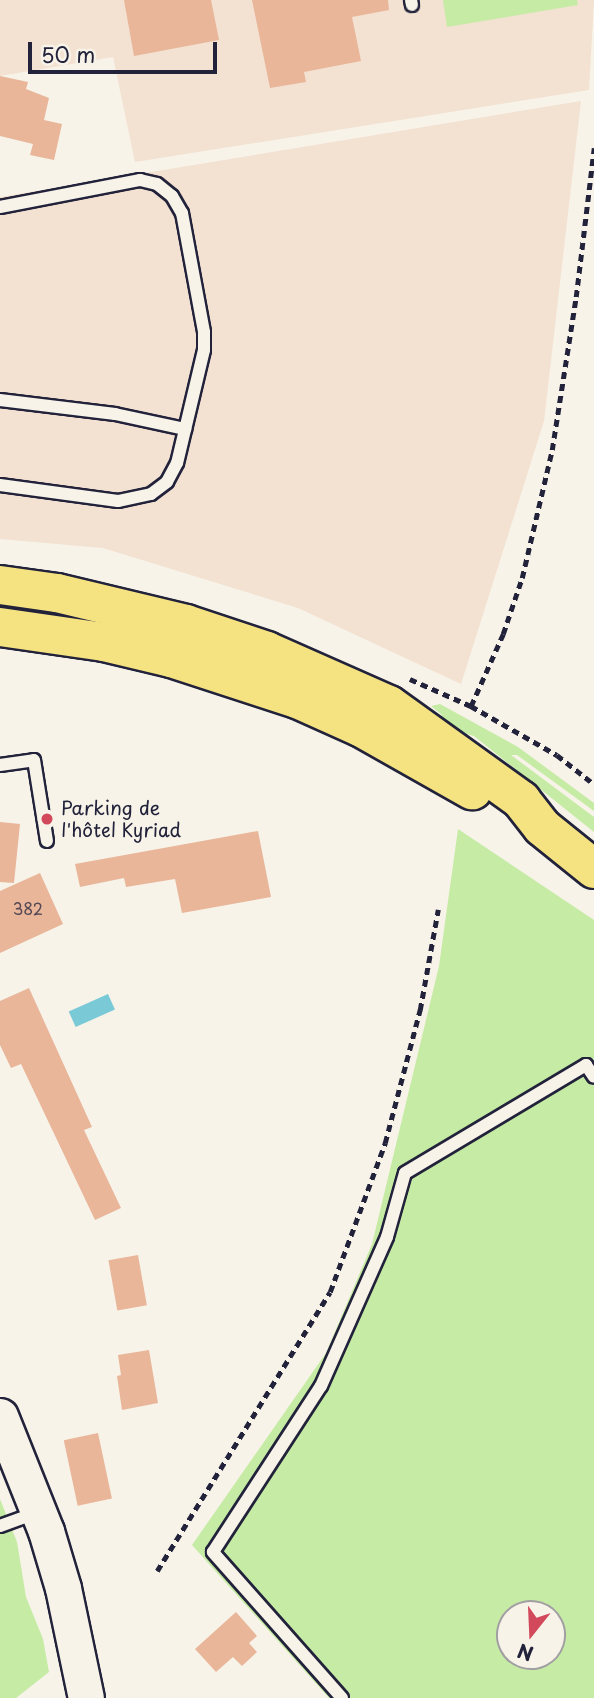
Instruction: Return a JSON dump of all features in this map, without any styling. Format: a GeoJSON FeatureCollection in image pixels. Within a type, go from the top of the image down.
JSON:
{"type":"FeatureCollection","features":[{"type":"Feature","properties":{"kind":"main road"},"geometry":{"type":"LineString","coordinates":[[0,585],[57,593],[186,624],[329,676],[389,705],[432,733],[520,800],[541,827],[594,869]]}},
{"type":"Feature","properties":{"kind":"main road"},"geometry":{"type":"LineString","coordinates":[[0,626],[104,642],[172,658],[296,699],[360,727],[511,814],[541,827]]}},
{"type":"Feature","properties":{"kind":"main road"},"geometry":{"type":"LineString","coordinates":[[0,1416],[39,1512],[63,1588],[86,1698]]}},
{"type":"Feature","properties":{"kind":"lane"},"geometry":{"type":"LineString","coordinates":[[0,207],[140,180],[157,184],[173,196],[182,213],[204,332],[204,350],[177,463],[167,482],[137,499],[118,501],[0,485]]}},
{"type":"Feature","properties":{"kind":"lane"},"geometry":{"type":"LineString","coordinates":[[0,400],[115,414],[185,429]]}},
{"type":"Feature","properties":{"kind":"lane"},"geometry":{"type":"LineString","coordinates":[[0,765],[34,760],[47,841]]}},
{"type":"Feature","properties":{"kind":"lane"},"geometry":{"type":"LineString","coordinates":[[342,1698],[213,1552],[321,1386],[387,1237],[405,1173],[586,1065],[594,1077]]}},
{"type":"Feature","properties":{"kind":"lane"},"geometry":{"type":"LineString","coordinates":[[0,1525],[39,1512]]}},
{"type":"Feature","properties":{"kind":"path"},"geometry":{"type":"LineString","coordinates":[[594,148],[576,296],[552,450],[522,578],[503,634],[471,706],[556,755],[594,785]]}},
{"type":"Feature","properties":{"kind":"path"},"geometry":{"type":"LineString","coordinates":[[157,1571],[330,1292],[385,1143],[420,1010],[438,910]]}},
{"type":"Feature","properties":{"kind":"shaded area"},"geometry":{"type":"Polygon","coordinates":[[[0,0],[594,0],[589,90],[135,162],[113,57],[0,76],[0,0]]]}},
{"type":"Feature","properties":{"kind":"shaded area"},"geometry":{"type":"Polygon","coordinates":[[[581,101],[544,421],[461,684],[298,608],[103,548],[0,539],[0,197],[581,101]]]}},
{"type":"Feature","properties":{"kind":"green space"},"geometry":{"type":"Polygon","coordinates":[[[443,0],[577,0],[578,5],[447,27],[443,0]]]}},
{"type":"Feature","properties":{"kind":"green space"},"geometry":{"type":"Polygon","coordinates":[[[440,704],[518,747],[594,803],[594,811],[517,755],[511,755],[594,817],[594,832],[474,736],[452,730],[438,722],[442,715],[431,706],[440,704]]]}},
{"type":"Feature","properties":{"kind":"green space"},"geometry":{"type":"Polygon","coordinates":[[[458,829],[594,920],[594,1698],[329,1698],[192,1545],[326,1353],[372,1244],[439,966],[458,829]]]}},
{"type":"Feature","properties":{"kind":"green space"},"geometry":{"type":"Polygon","coordinates":[[[0,1499],[17,1542],[26,1597],[43,1639],[49,1672],[16,1698],[0,1698],[0,1499]]]}},
{"type":"Feature","properties":{"kind":"water"},"geometry":{"type":"Polygon","coordinates":[[[108,994],[115,1010],[76,1027],[69,1011],[108,994]]]}},
{"type":"Feature","properties":{"kind":"building"},"geometry":{"type":"Polygon","coordinates":[[[124,0],[211,0],[219,40],[134,56],[124,0]]]}},
{"type":"Feature","properties":{"kind":"building"},"geometry":{"type":"Polygon","coordinates":[[[252,0],[388,0],[389,10],[352,17],[361,61],[304,72],[306,82],[270,88],[252,0]]]}},
{"type":"Feature","properties":{"kind":"building"},"geometry":{"type":"Polygon","coordinates":[[[0,76],[28,82],[26,89],[49,98],[44,120],[62,124],[54,160],[30,155],[33,144],[0,136],[0,76]]]}},
{"type":"Feature","properties":{"kind":"building"},"geometry":{"type":"Polygon","coordinates":[[[0,822],[20,824],[14,883],[0,882],[0,822]]]}},
{"type":"Feature","properties":{"kind":"building"},"geometry":{"type":"Polygon","coordinates":[[[258,831],[271,897],[182,913],[175,879],[126,887],[124,878],[80,887],[75,864],[258,831]]]}},
{"type":"Feature","properties":{"kind":"building"},"geometry":{"type":"Polygon","coordinates":[[[40,873],[63,924],[0,953],[0,891],[40,873]]]}},
{"type":"Feature","properties":{"kind":"building"},"geometry":{"type":"Polygon","coordinates":[[[29,988],[92,1127],[84,1130],[121,1208],[95,1220],[21,1064],[11,1068],[0,1045],[0,1001],[29,988]]]}},
{"type":"Feature","properties":{"kind":"building"},"geometry":{"type":"Polygon","coordinates":[[[138,1255],[147,1305],[117,1310],[108,1260],[138,1255]]]}},
{"type":"Feature","properties":{"kind":"building"},"geometry":{"type":"Polygon","coordinates":[[[149,1350],[158,1403],[122,1410],[117,1376],[121,1375],[118,1355],[149,1350]]]}},
{"type":"Feature","properties":{"kind":"building"},"geometry":{"type":"Polygon","coordinates":[[[98,1433],[112,1499],[78,1506],[64,1440],[98,1433]]]}},
{"type":"Feature","properties":{"kind":"building"},"geometry":{"type":"Polygon","coordinates":[[[236,1612],[257,1636],[249,1643],[257,1652],[242,1666],[233,1657],[216,1672],[195,1649],[236,1612]]]}},
{"type":"Feature","properties":{"kind":"place","name":"Parking de l'hôtel Kyriad"},"geometry":{"type":"Point","coordinates":[47,819]}}]}
